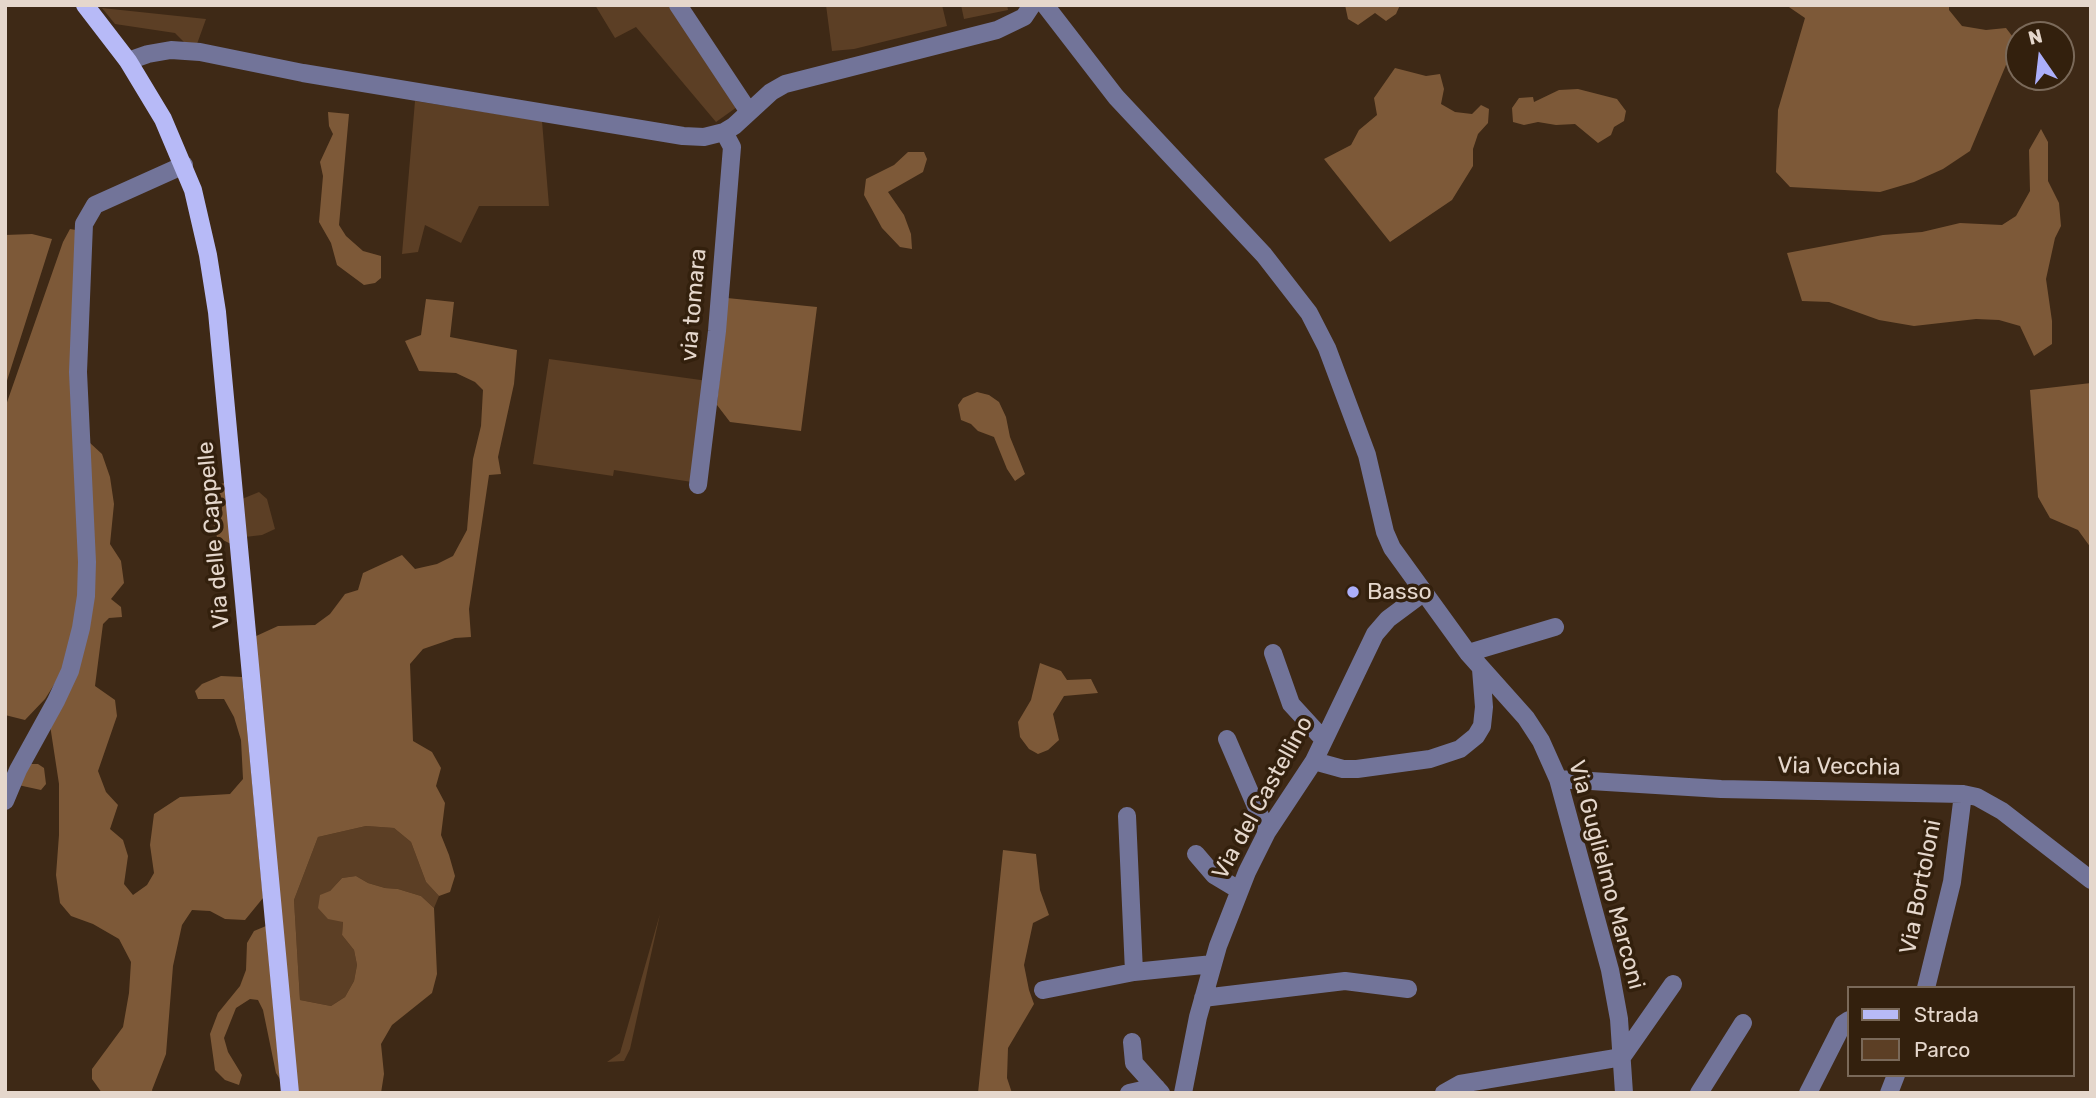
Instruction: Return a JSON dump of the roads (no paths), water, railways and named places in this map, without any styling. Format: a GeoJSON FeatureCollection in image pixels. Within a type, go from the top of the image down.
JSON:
{"type":"FeatureCollection","features":[{"type":"Feature","properties":{"kind":"main road","name":"Via delle Cappelle"},"geometry":{"type":"LineString","coordinates":[[85,5],[128,61],[163,119],[184,166],[201,223],[217,312],[290,1093]]}},
{"type":"Feature","properties":{"kind":"street"},"geometry":{"type":"LineString","coordinates":[[678,5],[749,112]]}},
{"type":"Feature","properties":{"kind":"street"},"geometry":{"type":"LineString","coordinates":[[128,61],[159,52],[193,51],[303,73],[683,136],[704,137],[724,132],[771,92],[785,84],[997,30],[1024,17],[1032,5]]}},
{"type":"Feature","properties":{"kind":"street","name":"Via Guglielmo Marconi"},"geometry":{"type":"LineString","coordinates":[[1053,8],[1116,97],[1264,255],[1309,313],[1327,348],[1367,455],[1385,532],[1398,556],[1468,653],[1535,730],[1558,779],[1610,970],[1619,1019],[1625,1093]]}},
{"type":"Feature","properties":{"kind":"street","name":"via tomara"},"geometry":{"type":"LineString","coordinates":[[698,485],[717,334],[732,148],[724,132]]}},
{"type":"Feature","properties":{"kind":"street"},"geometry":{"type":"LineString","coordinates":[[5,801],[18,770],[70,671],[86,596],[87,562],[78,372],[84,225],[95,205],[184,166]]}},
{"type":"Feature","properties":{"kind":"street","name":"Via del Castellino"},"geometry":{"type":"LineString","coordinates":[[1183,1093],[1213,964],[1240,890],[1267,832],[1314,761],[1375,634],[1421,590]]}},
{"type":"Feature","properties":{"kind":"street"},"geometry":{"type":"LineString","coordinates":[[1468,653],[1555,627]]}},
{"type":"Feature","properties":{"kind":"street"},"geometry":{"type":"LineString","coordinates":[[1273,653],[1291,704],[1324,740]]}},
{"type":"Feature","properties":{"kind":"street"},"geometry":{"type":"LineString","coordinates":[[1314,761],[1343,769],[1357,769],[1430,760],[1460,749],[1476,736],[1482,726],[1484,707],[1481,669]]}},
{"type":"Feature","properties":{"kind":"street"},"geometry":{"type":"LineString","coordinates":[[1227,739],[1267,832]]}},
{"type":"Feature","properties":{"kind":"street","name":"Via Vecchia"},"geometry":{"type":"LineString","coordinates":[[1558,779],[1721,789],[1963,794],[1990,803],[2091,880]]}},
{"type":"Feature","properties":{"kind":"street","name":"Via Bortoloni"},"geometry":{"type":"LineString","coordinates":[[1926,986],[1952,881],[1963,794]]}},
{"type":"Feature","properties":{"kind":"street"},"geometry":{"type":"LineString","coordinates":[[1127,816],[1134,972]]}},
{"type":"Feature","properties":{"kind":"street"},"geometry":{"type":"LineString","coordinates":[[1196,854],[1213,875],[1240,890]]}},
{"type":"Feature","properties":{"kind":"street"},"geometry":{"type":"LineString","coordinates":[[1043,990],[1134,972],[1213,964]]}},
{"type":"Feature","properties":{"kind":"street"},"geometry":{"type":"LineString","coordinates":[[1203,998],[1345,981],[1408,989]]}},
{"type":"Feature","properties":{"kind":"street"},"geometry":{"type":"LineString","coordinates":[[1444,1093],[1460,1084],[1622,1056],[1674,984]]}},
{"type":"Feature","properties":{"kind":"street"},"geometry":{"type":"LineString","coordinates":[[1808,1093],[1843,1024],[1848,1021]]}},
{"type":"Feature","properties":{"kind":"street"},"geometry":{"type":"LineString","coordinates":[[1699,1093],[1742,1023]]}},
{"type":"Feature","properties":{"kind":"street"},"geometry":{"type":"LineString","coordinates":[[1132,1042],[1134,1063],[1158,1090]]}},
{"type":"Feature","properties":{"kind":"street"},"geometry":{"type":"LineString","coordinates":[[1129,1093],[1158,1090]]}},
{"type":"Feature","properties":{"kind":"place","name":"Basso"},"geometry":{"type":"Point","coordinates":[1353,592]}}]}
